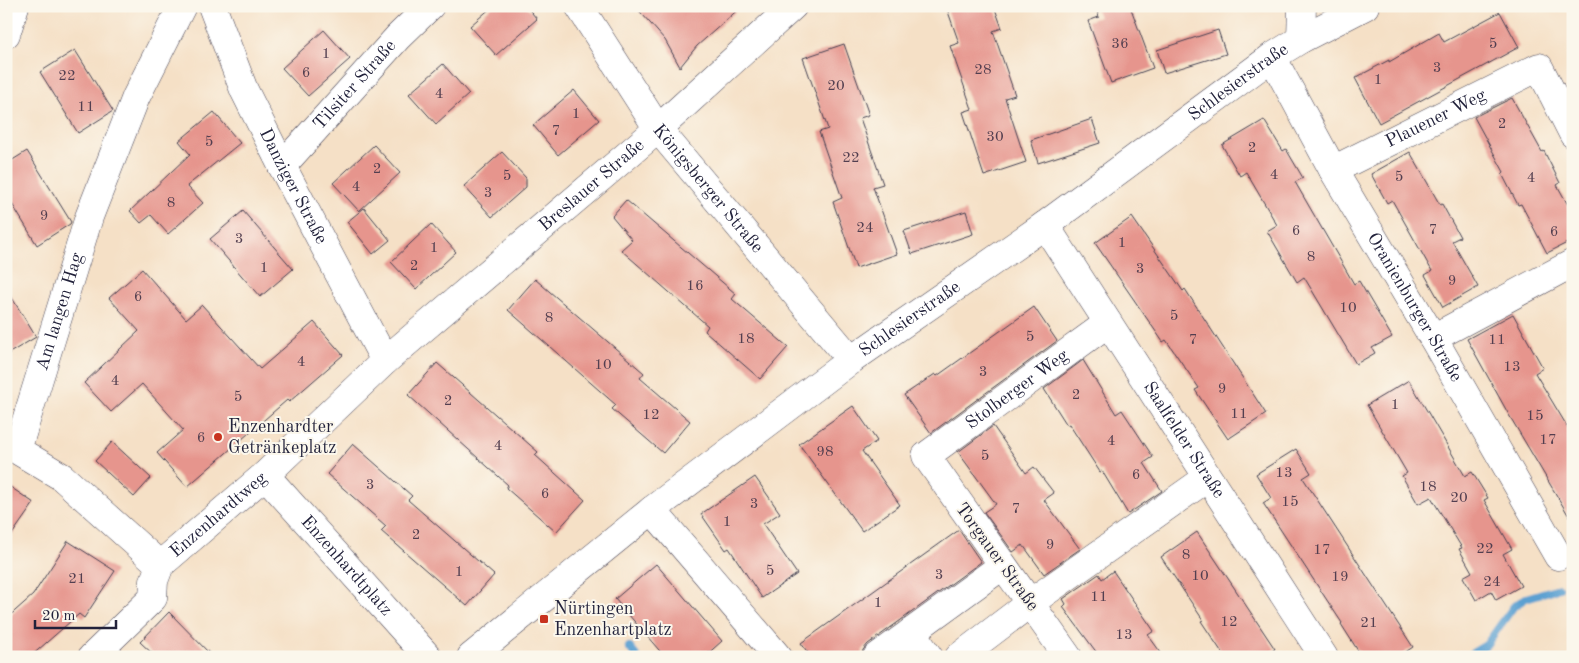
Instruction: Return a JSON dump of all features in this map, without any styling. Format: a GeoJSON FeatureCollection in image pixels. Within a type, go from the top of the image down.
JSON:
{"type":"FeatureCollection","features":[{"type":"Feature","properties":{"kind":"street"},"geometry":{"type":"LineString","coordinates":[[6,34],[15,6]]}},
{"type":"Feature","properties":{"kind":"street","name":"Am langen Hag"},"geometry":{"type":"LineString","coordinates":[[160,565],[62,477],[17,450],[89,217],[136,97],[182,6]]}},
{"type":"Feature","properties":{"kind":"street","name":"Danziger Straße"},"geometry":{"type":"LineString","coordinates":[[212,6],[244,90],[385,361]]}},
{"type":"Feature","properties":{"kind":"street","name":"Tilsiter Straße"},"geometry":{"type":"LineString","coordinates":[[282,166],[398,37],[430,6]]}},
{"type":"Feature","properties":{"kind":"street","name":"Königsberger Straße"},"geometry":{"type":"LineString","coordinates":[[579,6],[658,129],[851,360]]}},
{"type":"Feature","properties":{"kind":"street","name":"Breslauer Straße"},"geometry":{"type":"LineString","coordinates":[[385,361],[658,129],[793,6]]}},
{"type":"Feature","properties":{"kind":"street"},"geometry":{"type":"LineString","coordinates":[[1301,39],[1302,6]]}},
{"type":"Feature","properties":{"kind":"street","name":"Schlesierstraße"},"geometry":{"type":"LineString","coordinates":[[471,657],[652,510],[851,360],[1045,225],[1272,57],[1301,39],[1365,6]]}},
{"type":"Feature","properties":{"kind":"street","name":"Oranienburger Straße"},"geometry":{"type":"LineString","coordinates":[[1272,57],[1333,170],[1433,338],[1558,556]]}},
{"type":"Feature","properties":{"kind":"street","name":"Plauener Weg"},"geometry":{"type":"LineString","coordinates":[[1333,170],[1539,66],[1573,134]]}},
{"type":"Feature","properties":{"kind":"street","name":"Saalfelder Straße"},"geometry":{"type":"LineString","coordinates":[[1045,225],[1324,657]]}},
{"type":"Feature","properties":{"kind":"street"},"geometry":{"type":"LineString","coordinates":[[1433,338],[1573,263]]}},
{"type":"Feature","properties":{"kind":"street","name":"Stolberger Weg"},"geometry":{"type":"LineString","coordinates":[[926,456],[1108,323]]}},
{"type":"Feature","properties":{"kind":"street","name":"Enzenhardtweg"},"geometry":{"type":"LineString","coordinates":[[92,657],[152,598],[154,581],[160,565],[265,475],[385,361]]}},
{"type":"Feature","properties":{"kind":"street","name":"Torgauer Straße"},"geometry":{"type":"LineString","coordinates":[[926,456],[1068,657]]}},
{"type":"Feature","properties":{"kind":"street","name":"Enzenhardtplatz"},"geometry":{"type":"LineString","coordinates":[[265,475],[428,657]]}},
{"type":"Feature","properties":{"kind":"street"},"geometry":{"type":"LineString","coordinates":[[959,657],[1030,603],[1208,478]]}},
{"type":"Feature","properties":{"kind":"street"},"geometry":{"type":"LineString","coordinates":[[652,510],[778,657]]}},
{"type":"Feature","properties":{"kind":"street"},"geometry":{"type":"LineString","coordinates":[[877,657],[1002,566]]}},
{"type":"Feature","properties":{"kind":"street"},"geometry":{"type":"LineString","coordinates":[[911,632],[929,657]]}},
{"type":"Feature","properties":{"kind":"building"},"geometry":{"type":"Polygon","coordinates":[[[493,6],[526,6],[537,19],[496,55],[470,26],[493,6]]]}},
{"type":"Feature","properties":{"kind":"building"},"geometry":{"type":"Polygon","coordinates":[[[635,6],[742,6],[697,46],[680,67],[665,40],[635,6]]]}},
{"type":"Feature","properties":{"kind":"building"},"geometry":{"type":"Polygon","coordinates":[[[946,6],[994,6],[1002,28],[993,31],[1015,95],[1005,98],[1026,162],[984,176],[963,112],[972,109],[950,46],[959,43],[946,6]]]}},
{"type":"Feature","properties":{"kind":"building"},"geometry":{"type":"Polygon","coordinates":[[[1095,6],[1130,6],[1153,68],[1111,83],[1088,21],[1099,17],[1095,6]]]}},
{"type":"Feature","properties":{"kind":"building"},"geometry":{"type":"Polygon","coordinates":[[[1500,12],[1519,47],[1379,123],[1355,78],[1389,60],[1389,62],[1439,33],[1444,42],[1500,12]]]}},
{"type":"Feature","properties":{"kind":"building"},"geometry":{"type":"Polygon","coordinates":[[[324,30],[350,59],[308,96],[282,68],[324,30]]]}},
{"type":"Feature","properties":{"kind":"building"},"geometry":{"type":"Polygon","coordinates":[[[1218,30],[1226,54],[1164,73],[1157,50],[1218,30]]]}},
{"type":"Feature","properties":{"kind":"building"},"geometry":{"type":"Polygon","coordinates":[[[844,44],[869,115],[860,118],[883,184],[873,187],[897,254],[856,268],[833,202],[842,198],[819,132],[828,129],[803,58],[844,44]]]}},
{"type":"Feature","properties":{"kind":"building"},"geometry":{"type":"Polygon","coordinates":[[[75,50],[113,111],[78,133],[40,72],[75,50]]]}},
{"type":"Feature","properties":{"kind":"building"},"geometry":{"type":"Polygon","coordinates":[[[443,64],[469,94],[436,124],[409,94],[443,64]]]}},
{"type":"Feature","properties":{"kind":"building"},"geometry":{"type":"Polygon","coordinates":[[[574,90],[599,120],[558,155],[533,125],[574,90]]]}},
{"type":"Feature","properties":{"kind":"building"},"geometry":{"type":"Polygon","coordinates":[[[1512,98],[1542,152],[1544,151],[1560,183],[1557,185],[1573,214],[1573,240],[1547,253],[1521,204],[1518,205],[1502,174],[1504,172],[1474,117],[1512,98]]]}},
{"type":"Feature","properties":{"kind":"building"},"geometry":{"type":"Polygon","coordinates":[[[214,112],[240,143],[187,186],[203,203],[168,234],[151,215],[141,223],[130,211],[190,154],[179,141],[214,112]]]}},
{"type":"Feature","properties":{"kind":"building"},"geometry":{"type":"Polygon","coordinates":[[[1092,119],[1100,143],[1038,163],[1031,140],[1092,119]]]}},
{"type":"Feature","properties":{"kind":"building"},"geometry":{"type":"Polygon","coordinates":[[[1264,120],[1283,151],[1286,149],[1303,178],[1295,182],[1354,284],[1359,281],[1392,337],[1372,348],[1375,353],[1356,364],[1304,277],[1297,282],[1267,231],[1277,225],[1246,172],[1240,176],[1222,145],[1264,120]]]}},
{"type":"Feature","properties":{"kind":"building"},"geometry":{"type":"Polygon","coordinates":[[[374,145],[400,173],[359,211],[333,183],[374,145]]]}},
{"type":"Feature","properties":{"kind":"building"},"geometry":{"type":"Polygon","coordinates":[[[27,151],[71,222],[37,245],[6,194],[6,164],[27,151]]]}},
{"type":"Feature","properties":{"kind":"building"},"geometry":{"type":"Polygon","coordinates":[[[502,152],[526,178],[526,187],[492,217],[464,186],[502,152]]]}},
{"type":"Feature","properties":{"kind":"building"},"geometry":{"type":"Polygon","coordinates":[[[1410,152],[1460,237],[1452,241],[1478,287],[1443,307],[1425,275],[1432,271],[1392,200],[1387,203],[1371,174],[1410,152]]]}},
{"type":"Feature","properties":{"kind":"building"},"geometry":{"type":"Polygon","coordinates":[[[626,200],[736,294],[732,299],[788,347],[760,379],[705,331],[708,326],[621,250],[632,240],[612,216],[626,200]]]}},
{"type":"Feature","properties":{"kind":"building"},"geometry":{"type":"Polygon","coordinates":[[[364,208],[390,240],[373,254],[347,222],[364,208]]]}},
{"type":"Feature","properties":{"kind":"building"},"geometry":{"type":"Polygon","coordinates":[[[243,211],[293,269],[260,297],[210,239],[243,211]]]}},
{"type":"Feature","properties":{"kind":"building"},"geometry":{"type":"Polygon","coordinates":[[[966,211],[973,234],[912,254],[904,231],[966,211]]]}},
{"type":"Feature","properties":{"kind":"building"},"geometry":{"type":"Polygon","coordinates":[[[1132,217],[1183,291],[1185,289],[1266,414],[1228,439],[1195,390],[1199,388],[1166,340],[1163,342],[1095,243],[1132,217]]]}},
{"type":"Feature","properties":{"kind":"building"},"geometry":{"type":"Polygon","coordinates":[[[431,224],[456,252],[416,289],[391,262],[431,224]]]}},
{"type":"Feature","properties":{"kind":"building"},"geometry":{"type":"Polygon","coordinates":[[[142,269],[186,319],[202,305],[260,369],[314,322],[343,355],[289,402],[287,400],[187,487],[157,453],[183,430],[142,384],[111,412],[84,383],[139,331],[109,298],[142,269]]]}},
{"type":"Feature","properties":{"kind":"building"},"geometry":{"type":"Polygon","coordinates":[[[535,279],[644,373],[640,378],[690,421],[663,453],[612,409],[616,405],[508,310],[535,279]]]}},
{"type":"Feature","properties":{"kind":"building"},"geometry":{"type":"Polygon","coordinates":[[[6,288],[36,337],[6,355],[6,288]]]}},
{"type":"Feature","properties":{"kind":"building"},"geometry":{"type":"Polygon","coordinates":[[[1034,307],[1057,341],[931,433],[904,395],[935,374],[937,376],[1034,307]]]}},
{"type":"Feature","properties":{"kind":"building"},"geometry":{"type":"Polygon","coordinates":[[[1513,314],[1543,368],[1535,373],[1573,436],[1573,523],[1509,415],[1467,339],[1513,314]]]}},
{"type":"Feature","properties":{"kind":"building"},"geometry":{"type":"Polygon","coordinates":[[[1083,360],[1116,414],[1122,410],[1153,457],[1144,463],[1162,491],[1128,514],[1102,471],[1100,472],[1044,389],[1083,360]]]}},
{"type":"Feature","properties":{"kind":"building"},"geometry":{"type":"Polygon","coordinates":[[[437,363],[538,452],[535,455],[585,500],[556,532],[506,488],[508,485],[408,395],[437,363]]]}},
{"type":"Feature","properties":{"kind":"building"},"geometry":{"type":"Polygon","coordinates":[[[1409,380],[1465,476],[1472,472],[1488,498],[1484,500],[1512,549],[1503,554],[1521,586],[1496,600],[1491,591],[1476,600],[1463,577],[1472,572],[1459,549],[1462,548],[1431,497],[1418,504],[1402,476],[1407,473],[1367,405],[1409,380]]]}},
{"type":"Feature","properties":{"kind":"building"},"geometry":{"type":"Polygon","coordinates":[[[853,406],[877,441],[862,451],[900,505],[862,531],[799,444],[853,406]]]}},
{"type":"Feature","properties":{"kind":"building"},"geometry":{"type":"Polygon","coordinates":[[[993,426],[1026,473],[1034,467],[1054,493],[1044,500],[1080,549],[1044,574],[1023,545],[1013,552],[984,512],[996,504],[958,452],[993,426]]]}},
{"type":"Feature","properties":{"kind":"building"},"geometry":{"type":"Polygon","coordinates":[[[112,442],[151,478],[134,497],[95,461],[112,442]]]}},
{"type":"Feature","properties":{"kind":"building"},"geometry":{"type":"Polygon","coordinates":[[[353,444],[412,496],[408,500],[494,575],[467,606],[381,531],[386,526],[327,474],[353,444]]]}},
{"type":"Feature","properties":{"kind":"building"},"geometry":{"type":"Polygon","coordinates":[[[1296,449],[1311,473],[1303,478],[1413,647],[1398,657],[1362,657],[1342,623],[1263,503],[1271,498],[1256,474],[1296,449]]]}},
{"type":"Feature","properties":{"kind":"building"},"geometry":{"type":"Polygon","coordinates":[[[755,477],[780,513],[763,524],[797,574],[762,598],[729,548],[726,550],[701,514],[755,477]]]}},
{"type":"Feature","properties":{"kind":"building"},"geometry":{"type":"Polygon","coordinates":[[[6,484],[34,503],[6,543],[6,484]]]}},
{"type":"Feature","properties":{"kind":"building"},"geometry":{"type":"Polygon","coordinates":[[[959,530],[981,562],[868,644],[863,650],[862,657],[811,657],[801,643],[959,530]]]}},
{"type":"Feature","properties":{"kind":"building"},"geometry":{"type":"Polygon","coordinates":[[[1197,532],[1275,649],[1263,657],[1225,657],[1161,557],[1197,532]]]}},
{"type":"Feature","properties":{"kind":"building"},"geometry":{"type":"Polygon","coordinates":[[[68,541],[115,571],[84,618],[79,614],[30,657],[6,657],[6,619],[33,595],[68,541]]]}},
{"type":"Feature","properties":{"kind":"building"},"geometry":{"type":"Polygon","coordinates":[[[656,564],[722,641],[704,657],[665,657],[615,599],[656,564]]]}},
{"type":"Feature","properties":{"kind":"building"},"geometry":{"type":"Polygon","coordinates":[[[1113,571],[1154,631],[1148,635],[1164,657],[1100,657],[1063,607],[1066,604],[1063,599],[1099,574],[1102,579],[1113,571]]]}},
{"type":"Feature","properties":{"kind":"building"},"geometry":{"type":"Polygon","coordinates":[[[169,612],[213,657],[156,657],[140,642],[169,612]]]}},
{"type":"Feature","properties":{"kind":"waterway"},"geometry":{"type":"LineString","coordinates":[[1466,657],[1486,645],[1514,606],[1526,598],[1559,588]]}},
{"type":"Feature","properties":{"kind":"waterway"},"geometry":{"type":"LineString","coordinates":[[629,647],[637,657]]}},
{"type":"Feature","properties":{"kind":"place","name":"Enzenhardter Getränkeplatz"},"geometry":{"type":"Point","coordinates":[218,437]}},
{"type":"Feature","properties":{"kind":"place","name":"Nürtingen Enzenhartplatz"},"geometry":{"type":"Point","coordinates":[544,619]}}]}
